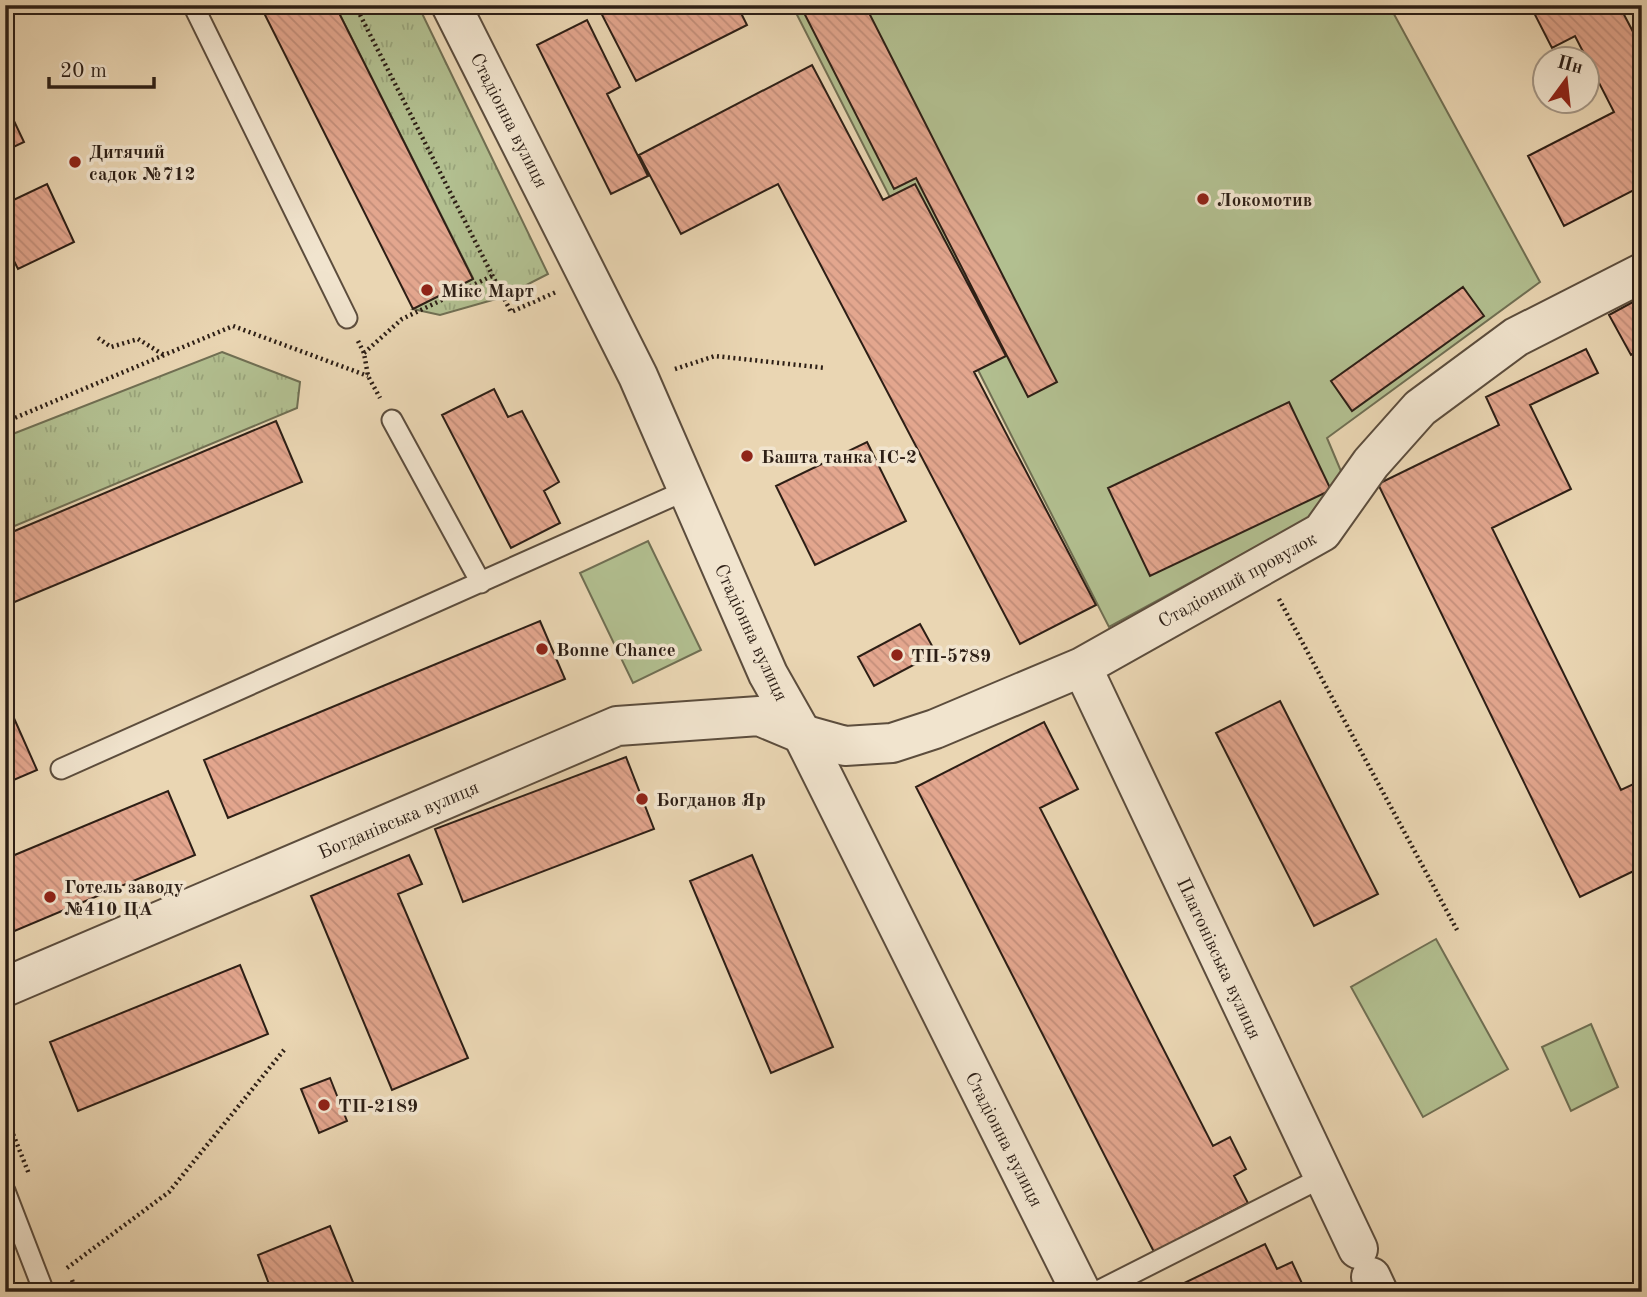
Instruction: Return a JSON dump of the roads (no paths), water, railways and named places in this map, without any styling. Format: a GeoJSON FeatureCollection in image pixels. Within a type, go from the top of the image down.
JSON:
{"type":"FeatureCollection","features":[{"type":"Feature","properties":{"kind":"street","name":"Стадіонна вулиця"},"geometry":{"type":"LineString","coordinates":[[451,5],[606,309],[689,489],[768,674],[802,734],[1082,1292]]}},
{"type":"Feature","properties":{"kind":"street","name":"Стадіонний провулок"},"geometry":{"type":"LineString","coordinates":[[802,734],[845,746],[892,743],[935,729],[1082,667],[1322,531],[1371,463],[1420,408],[1516,337],[1642,273]]}},
{"type":"Feature","properties":{"kind":"street","name":"Платонівська вулиця"},"geometry":{"type":"LineString","coordinates":[[1082,667],[1369,1273]]}},
{"type":"Feature","properties":{"kind":"street","name":"Богданівська вулиця"},"geometry":{"type":"LineString","coordinates":[[5,987],[617,726],[759,716],[802,734]]}},
{"type":"Feature","properties":{"kind":"lane"},"geometry":{"type":"LineString","coordinates":[[193,5],[347,318]]}},
{"type":"Feature","properties":{"kind":"lane"},"geometry":{"type":"LineString","coordinates":[[392,420],[481,583]]}},
{"type":"Feature","properties":{"kind":"lane"},"geometry":{"type":"LineString","coordinates":[[61,769],[689,489]]}},
{"type":"Feature","properties":{"kind":"lane"},"geometry":{"type":"LineString","coordinates":[[1096,1292],[1323,1177]]}},
{"type":"Feature","properties":{"kind":"lane"},"geometry":{"type":"LineString","coordinates":[[5,1191],[44,1292]]}},
{"type":"Feature","properties":{"kind":"place","name":"Дитячий садок №712"},"geometry":{"type":"Point","coordinates":[75,162]}},
{"type":"Feature","properties":{"kind":"place","name":"Локомотив"},"geometry":{"type":"Point","coordinates":[1203,199]}},
{"type":"Feature","properties":{"kind":"place","name":"Мікс Март"},"geometry":{"type":"Point","coordinates":[427,290]}},
{"type":"Feature","properties":{"kind":"place","name":"Башта танка ІС-2"},"geometry":{"type":"Point","coordinates":[747,456]}},
{"type":"Feature","properties":{"kind":"place","name":"Bonne Chance"},"geometry":{"type":"Point","coordinates":[542,649]}},
{"type":"Feature","properties":{"kind":"place","name":"ТП-5789"},"geometry":{"type":"Point","coordinates":[897,655]}},
{"type":"Feature","properties":{"kind":"place","name":"Богданов Яр"},"geometry":{"type":"Point","coordinates":[642,799]}},
{"type":"Feature","properties":{"kind":"place","name":"Готель заводу №410 ЦА"},"geometry":{"type":"Point","coordinates":[50,897]}},
{"type":"Feature","properties":{"kind":"place","name":"ТП-2189"},"geometry":{"type":"Point","coordinates":[324,1105]}}]}
